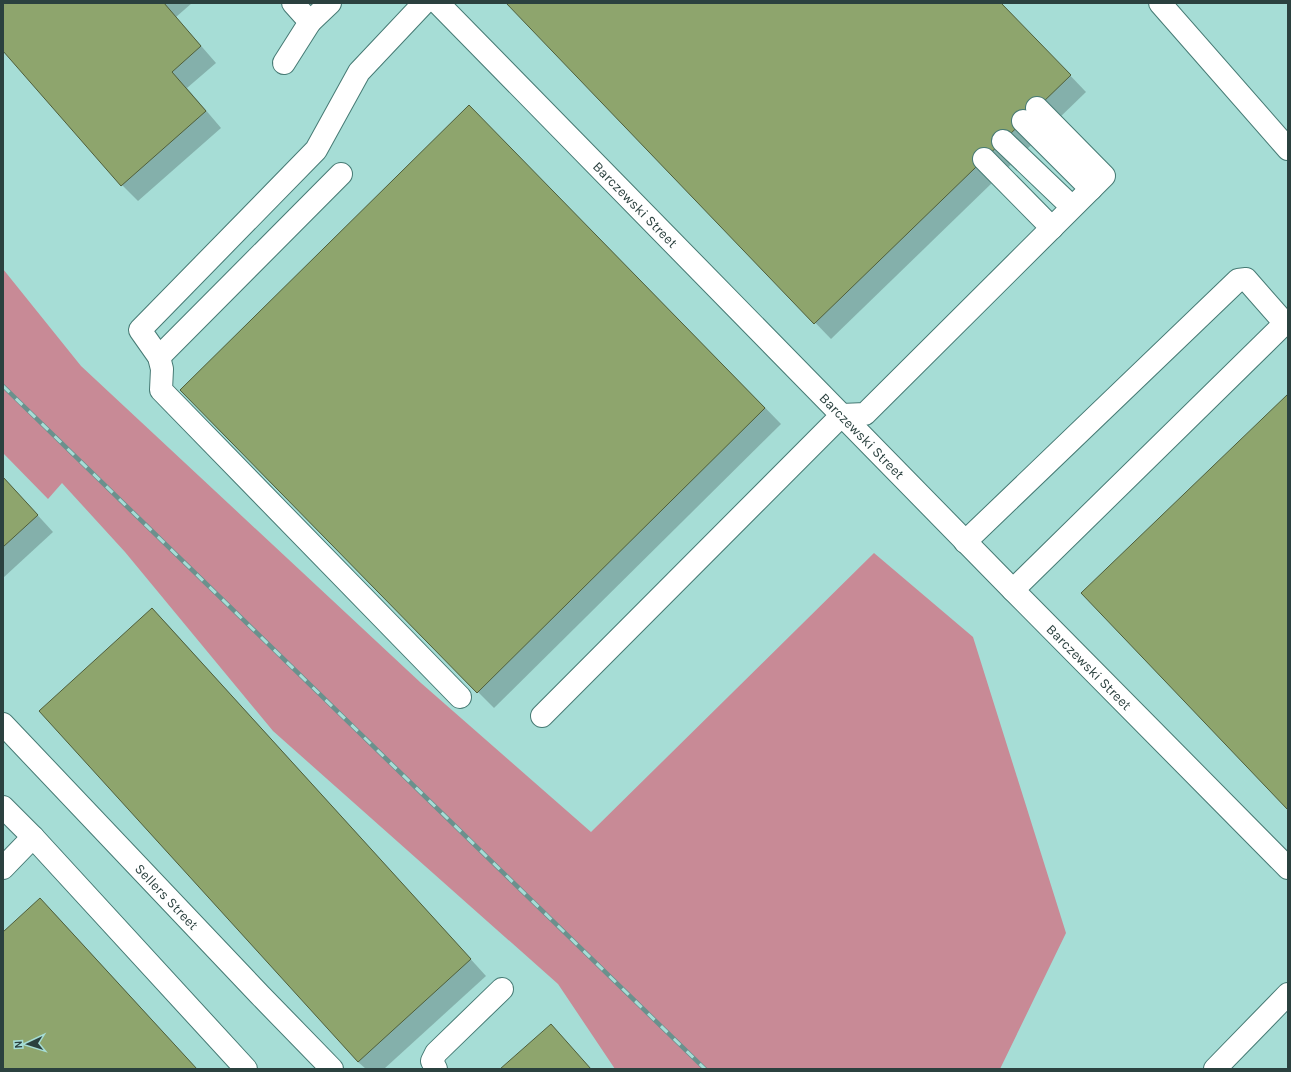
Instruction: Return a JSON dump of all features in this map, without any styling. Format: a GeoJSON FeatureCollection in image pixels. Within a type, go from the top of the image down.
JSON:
{"type":"FeatureCollection","features":[{"type":"Feature","properties":{"kind":"street"},"geometry":{"type":"LineString","coordinates":[[293,3],[310,22]]}},
{"type":"Feature","properties":{"kind":"street"},"geometry":{"type":"LineString","coordinates":[[284,63],[310,22],[330,3]]}},
{"type":"Feature","properties":{"kind":"street"},"geometry":{"type":"LineString","coordinates":[[424,3],[359,72],[316,150],[140,330],[159,357],[162,369],[162,390],[460,697]]}},
{"type":"Feature","properties":{"kind":"street","name":"Barczewski Street"},"geometry":{"type":"LineString","coordinates":[[438,3],[965,542],[1288,868]]}},
{"type":"Feature","properties":{"kind":"street"},"geometry":{"type":"LineString","coordinates":[[1160,3],[1288,149]]}},
{"type":"Feature","properties":{"kind":"street"},"geometry":{"type":"LineString","coordinates":[[542,716],[842,415],[865,414],[1098,182],[1030,114]]}},
{"type":"Feature","properties":{"kind":"street"},"geometry":{"type":"LineString","coordinates":[[1003,141],[1072,207]]}},
{"type":"Feature","properties":{"kind":"street"},"geometry":{"type":"LineString","coordinates":[[984,159],[1052,228]]}},
{"type":"Feature","properties":{"kind":"street"},"geometry":{"type":"LineString","coordinates":[[159,357],[341,174]]}},
{"type":"Feature","properties":{"kind":"street"},"geometry":{"type":"LineString","coordinates":[[965,542],[1238,280],[1246,279],[1282,320],[1280,328],[1013,590]]}},
{"type":"Feature","properties":{"kind":"street","name":"Sellers Street"},"geometry":{"type":"LineString","coordinates":[[3,724],[332,1069]]}},
{"type":"Feature","properties":{"kind":"street"},"geometry":{"type":"LineString","coordinates":[[3,807],[33,837],[246,1069]]}},
{"type":"Feature","properties":{"kind":"street"},"geometry":{"type":"LineString","coordinates":[[3,868],[33,837]]}},
{"type":"Feature","properties":{"kind":"street"},"geometry":{"type":"LineString","coordinates":[[436,1069],[432,1061],[436,1053],[502,989]]}},
{"type":"Feature","properties":{"kind":"street"},"geometry":{"type":"LineString","coordinates":[[1215,1069],[1288,994]]}},
{"type":"Feature","properties":{"kind":"shaded area"},"geometry":{"type":"Polygon","coordinates":[[[3,269],[81,366],[421,683],[591,832],[874,553],[973,637],[1066,933],[1000,1069],[615,1069],[558,984],[273,731],[125,552],[62,483],[48,499],[3,453],[3,269]]]}},
{"type":"Feature","properties":{"kind":"building"},"geometry":{"type":"Polygon","coordinates":[[[3,3],[164,3],[201,46],[172,72],[206,111],[121,186],[3,51],[3,3]]]}},
{"type":"Feature","properties":{"kind":"building"},"geometry":{"type":"Polygon","coordinates":[[[506,3],[1001,3],[1071,75],[814,324],[506,3]]]}},
{"type":"Feature","properties":{"kind":"building"},"geometry":{"type":"Polygon","coordinates":[[[469,105],[765,408],[477,693],[180,390],[469,105]]]}},
{"type":"Feature","properties":{"kind":"building"},"geometry":{"type":"Polygon","coordinates":[[[1288,394],[1288,810],[1081,593],[1288,394]]]}},
{"type":"Feature","properties":{"kind":"building"},"geometry":{"type":"Polygon","coordinates":[[[3,477],[38,515],[3,547],[3,477]]]}},
{"type":"Feature","properties":{"kind":"building"},"geometry":{"type":"Polygon","coordinates":[[[152,608],[471,959],[358,1062],[39,711],[152,608]]]}},
{"type":"Feature","properties":{"kind":"building"},"geometry":{"type":"Polygon","coordinates":[[[40,898],[197,1069],[3,1069],[3,932],[40,898]]]}},
{"type":"Feature","properties":{"kind":"building"},"geometry":{"type":"Polygon","coordinates":[[[551,1024],[591,1069],[500,1069],[551,1024]]]}},
{"type":"Feature","properties":{"kind":"railway"},"geometry":{"type":"LineString","coordinates":[[3,386],[705,1069]]}}]}
